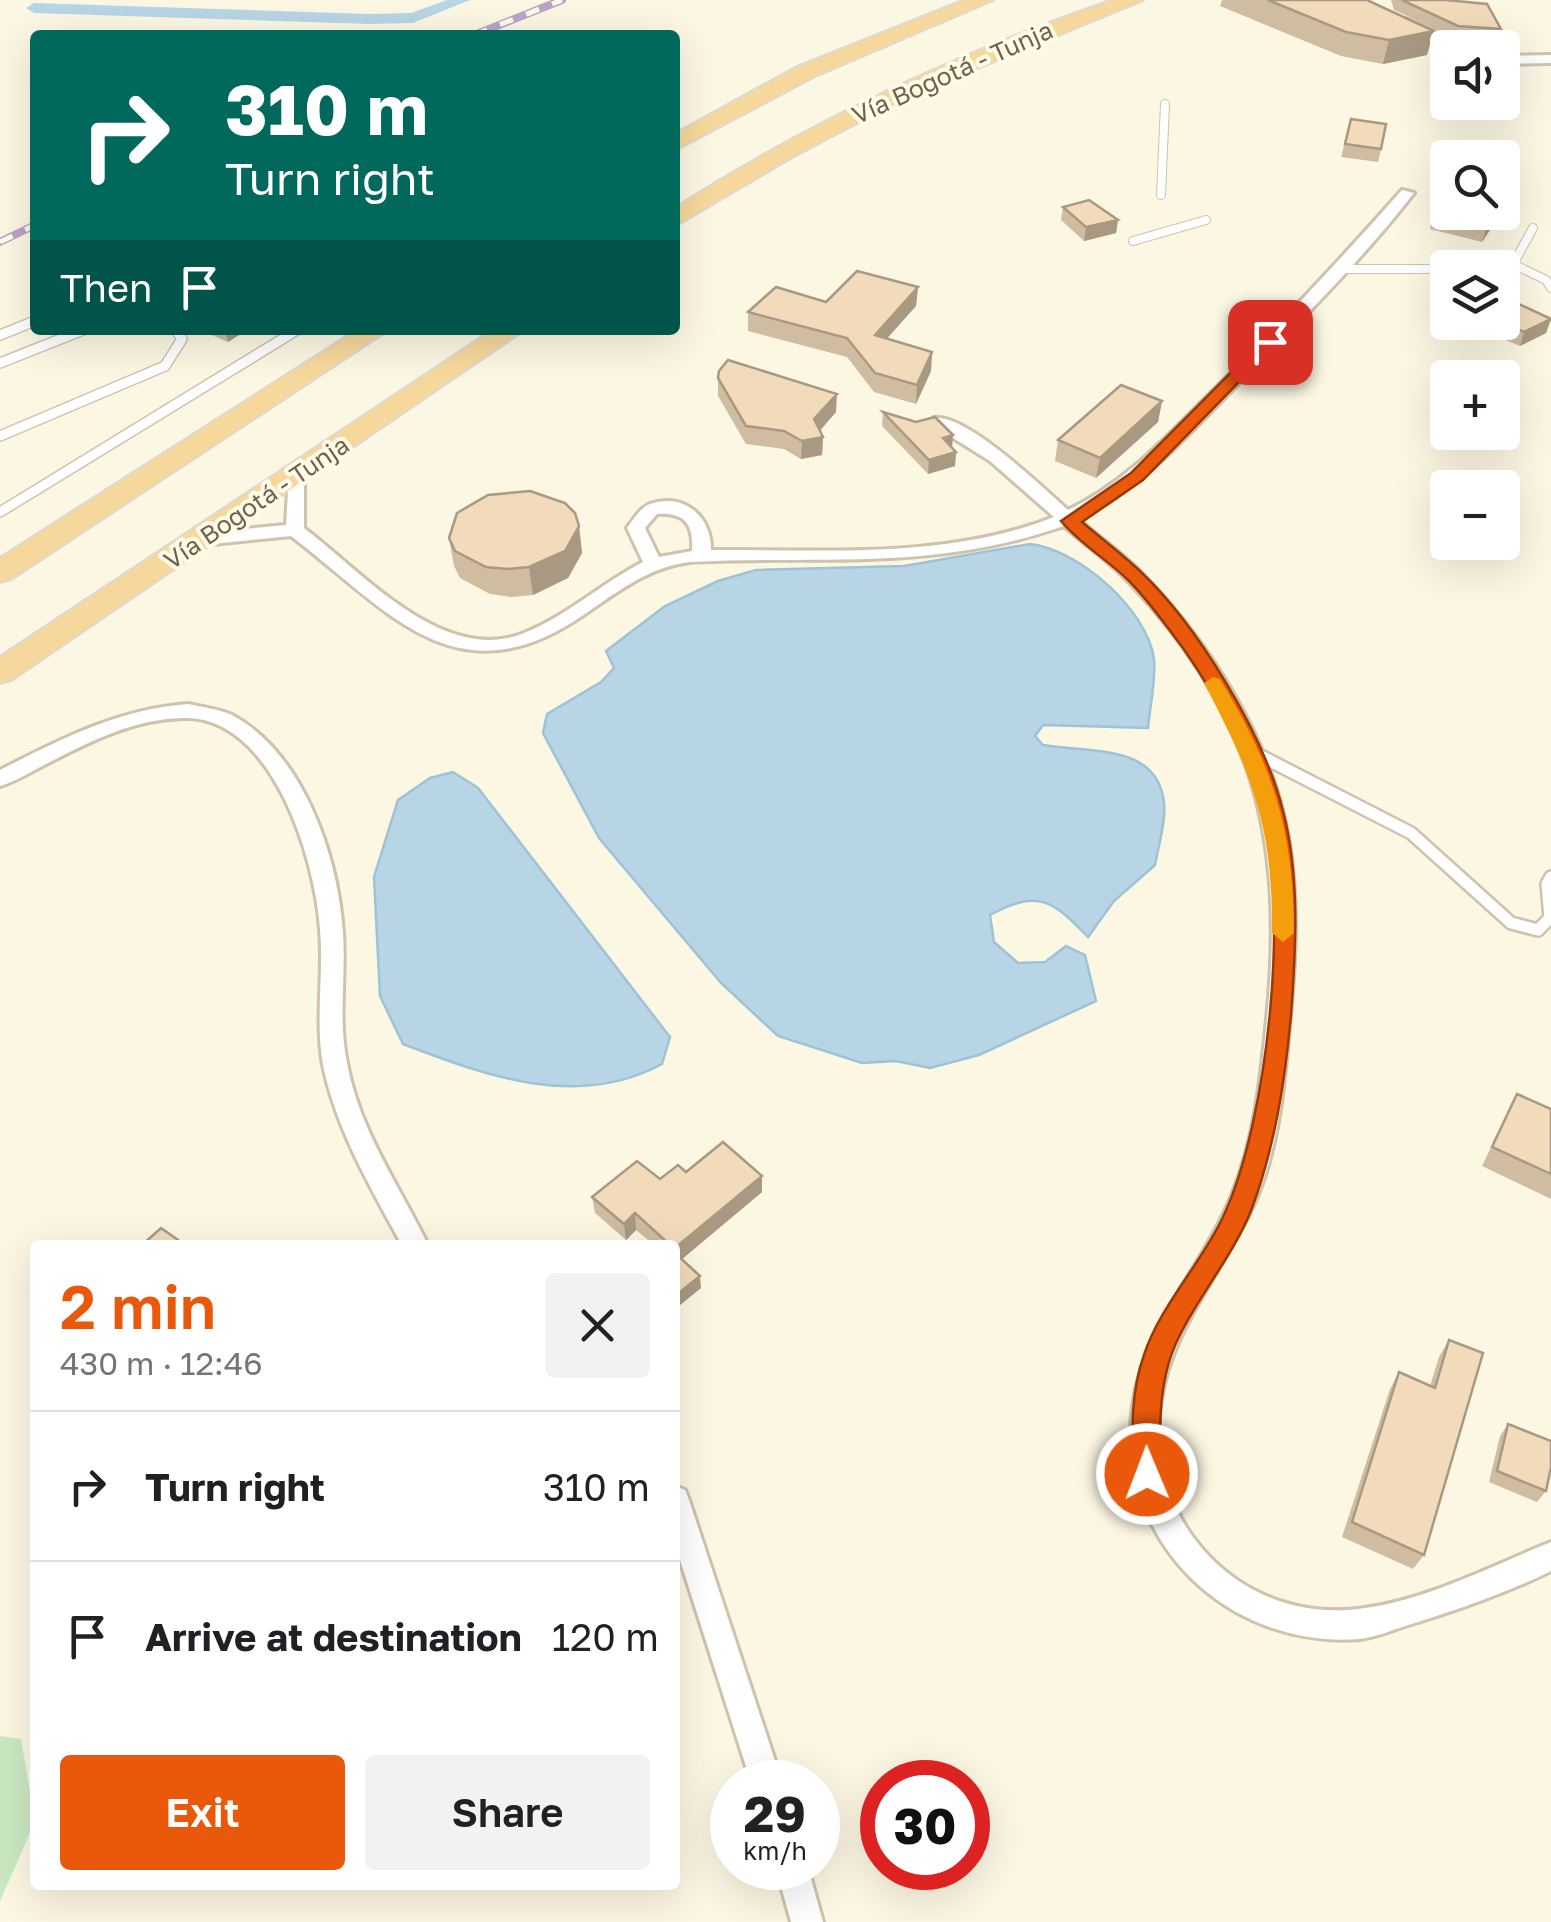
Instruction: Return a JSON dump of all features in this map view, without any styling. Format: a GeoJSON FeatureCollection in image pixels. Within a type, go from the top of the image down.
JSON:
{"type":"FeatureCollection","features":[{"type":"Feature","properties":{"kind":"highway","name":"Vía Bogotá - Tunja"},"geometry":{"type":"LineString","coordinates":[[680,140],[805,72],[983,0]]}},
{"type":"Feature","properties":{"kind":"highway","name":"Vía Bogotá - Tunja"},"geometry":{"type":"LineString","coordinates":[[680,216],[781,153],[896,93],[1019,40],[1133,0]]}},
{"type":"Feature","properties":{"kind":"highway"},"geometry":{"type":"LineString","coordinates":[[0,572],[367,335]]}},
{"type":"Feature","properties":{"kind":"highway","name":"Vía Bogotá - Tunja"},"geometry":{"type":"LineString","coordinates":[[0,672],[503,335]]}},
{"type":"Feature","properties":{"kind":"street"},"geometry":{"type":"LineString","coordinates":[[1395,18],[1430,34]]}},
{"type":"Feature","properties":{"kind":"street"},"geometry":{"type":"LineString","coordinates":[[1520,60],[1551,59]]}},
{"type":"Feature","properties":{"kind":"street"},"geometry":{"type":"LineString","coordinates":[[203,539],[296,530],[413,623],[473,645],[502,646],[530,638],[654,565],[701,558],[906,554],[1070,521],[1106,501],[1137,476],[1340,269],[1407,193]]}},
{"type":"Feature","properties":{"kind":"street"},"geometry":{"type":"LineString","coordinates":[[940,422],[973,438],[1024,475],[1135,577],[1177,626],[1250,750],[1272,810],[1283,886],[1283,970],[1274,1069],[1255,1167],[1234,1222],[1157,1355],[1146,1409],[1147,1474],[1174,1543],[1222,1592],[1291,1621],[1361,1624],[1486,1588],[1551,1556]]}},
{"type":"Feature","properties":{"kind":"street"},"geometry":{"type":"LineString","coordinates":[[296,530],[298,474]]}},
{"type":"Feature","properties":{"kind":"street"},"geometry":{"type":"LineString","coordinates":[[654,565],[636,528],[652,509],[688,510],[697,516],[704,530],[701,558]]}},
{"type":"Feature","properties":{"kind":"street"},"geometry":{"type":"LineString","coordinates":[[0,779],[102,728],[154,713],[186,710],[225,717],[251,731],[270,754],[308,817],[330,917],[335,1066],[370,1162],[412,1240]]}},
{"type":"Feature","properties":{"kind":"street"},"geometry":{"type":"LineString","coordinates":[[680,1515],[760,1760]]}},
{"type":"Feature","properties":{"kind":"street"},"geometry":{"type":"LineString","coordinates":[[798,1890],[807,1922]]}},
{"type":"Feature","properties":{"kind":"lane"},"geometry":{"type":"LineString","coordinates":[[1161,195],[1165,104]]}},
{"type":"Feature","properties":{"kind":"lane"},"geometry":{"type":"LineString","coordinates":[[1134,241],[1206,220]]}},
{"type":"Feature","properties":{"kind":"lane"},"geometry":{"type":"LineString","coordinates":[[1520,252],[1534,228]]}},
{"type":"Feature","properties":{"kind":"lane"},"geometry":{"type":"LineString","coordinates":[[1520,267],[1546,280],[1551,288]]}},
{"type":"Feature","properties":{"kind":"lane"},"geometry":{"type":"LineString","coordinates":[[1340,269],[1430,268]]}},
{"type":"Feature","properties":{"kind":"lane"},"geometry":{"type":"LineString","coordinates":[[0,335],[30,323]]}},
{"type":"Feature","properties":{"kind":"lane"},"geometry":{"type":"LineString","coordinates":[[0,363],[70,335]]}},
{"type":"Feature","properties":{"kind":"lane"},"geometry":{"type":"LineString","coordinates":[[0,436],[165,366],[182,338],[180,335]]}},
{"type":"Feature","properties":{"kind":"lane"},"geometry":{"type":"LineString","coordinates":[[0,512],[288,335]]}},
{"type":"Feature","properties":{"kind":"lane"},"geometry":{"type":"LineString","coordinates":[[1250,750],[1411,833],[1511,923],[1524,929],[1538,930],[1550,918],[1547,884],[1551,877]]}},
{"type":"Feature","properties":{"kind":"green space"},"geometry":{"type":"Polygon","coordinates":[[[0,1736],[21,1739],[30,1792],[30,1832],[0,1901],[0,1736]]]}},
{"type":"Feature","properties":{"kind":"water"},"geometry":{"type":"Polygon","coordinates":[[[1030,544],[1069,557],[1107,585],[1138,621],[1154,659],[1148,728],[1043,725],[1035,736],[1043,745],[1118,754],[1149,770],[1159,784],[1164,803],[1155,865],[1114,901],[1088,937],[1064,914],[1044,902],[1021,902],[990,915],[994,942],[1018,963],[1045,962],[1066,946],[1085,955],[1096,1001],[979,1055],[930,1068],[896,1061],[862,1063],[778,1036],[721,983],[599,838],[543,733],[547,714],[601,682],[614,668],[606,651],[665,606],[718,581],[756,570],[904,566],[1030,544]]]}},
{"type":"Feature","properties":{"kind":"water"},"geometry":{"type":"Polygon","coordinates":[[[453,772],[478,788],[670,1037],[662,1064],[630,1078],[565,1086],[499,1077],[403,1044],[380,996],[374,877],[398,800],[430,778],[453,772]]]}},
{"type":"Feature","properties":{"kind":"building"},"geometry":{"type":"Polygon","coordinates":[[[1268,0],[1367,0],[1432,30],[1389,40],[1346,32],[1268,0]]]}},
{"type":"Feature","properties":{"kind":"building"},"geometry":{"type":"Polygon","coordinates":[[[1402,0],[1487,4],[1501,29],[1458,26],[1402,0]]]}},
{"type":"Feature","properties":{"kind":"building"},"geometry":{"type":"Polygon","coordinates":[[[1351,119],[1386,124],[1381,149],[1345,144],[1351,119]]]}},
{"type":"Feature","properties":{"kind":"building"},"geometry":{"type":"Polygon","coordinates":[[[1089,200],[1118,220],[1086,227],[1063,207],[1089,200]]]}},
{"type":"Feature","properties":{"kind":"building"},"geometry":{"type":"Polygon","coordinates":[[[857,271],[918,287],[875,335],[932,352],[917,385],[875,373],[847,338],[748,312],[776,287],[826,302],[857,271]]]}},
{"type":"Feature","properties":{"kind":"building"},"geometry":{"type":"Polygon","coordinates":[[[1520,304],[1551,319],[1520,330],[1520,304]]]}},
{"type":"Feature","properties":{"kind":"building"},"geometry":{"type":"Polygon","coordinates":[[[728,360],[837,394],[814,419],[823,437],[802,441],[784,431],[746,426],[718,378],[728,360]]]}},
{"type":"Feature","properties":{"kind":"building"},"geometry":{"type":"Polygon","coordinates":[[[1121,385],[1162,401],[1100,458],[1058,440],[1121,385]]]}},
{"type":"Feature","properties":{"kind":"building"},"geometry":{"type":"Polygon","coordinates":[[[883,412],[916,422],[935,417],[953,435],[943,438],[956,452],[929,460],[883,412]]]}},
{"type":"Feature","properties":{"kind":"building"},"geometry":{"type":"Polygon","coordinates":[[[530,491],[565,503],[575,513],[579,526],[565,551],[529,567],[507,569],[486,567],[455,551],[449,538],[457,513],[488,495],[530,491]]]}},
{"type":"Feature","properties":{"kind":"building"},"geometry":{"type":"Polygon","coordinates":[[[1517,1094],[1551,1109],[1551,1174],[1492,1147],[1517,1094]]]}},
{"type":"Feature","properties":{"kind":"building"},"geometry":{"type":"Polygon","coordinates":[[[723,1142],[762,1176],[680,1244],[680,1240],[665,1240],[635,1213],[624,1224],[592,1197],[637,1161],[660,1179],[678,1165],[686,1172],[723,1142]]]}},
{"type":"Feature","properties":{"kind":"building"},"geometry":{"type":"Polygon","coordinates":[[[161,1228],[178,1240],[148,1240],[161,1228]]]}},
{"type":"Feature","properties":{"kind":"building"},"geometry":{"type":"Polygon","coordinates":[[[680,1258],[700,1276],[680,1292],[680,1258]]]}},
{"type":"Feature","properties":{"kind":"building"},"geometry":{"type":"Polygon","coordinates":[[[1449,1340],[1483,1353],[1424,1555],[1352,1522],[1399,1372],[1435,1388],[1449,1340]]]}},
{"type":"Feature","properties":{"kind":"building"},"geometry":{"type":"Polygon","coordinates":[[[1508,1424],[1551,1441],[1546,1491],[1497,1471],[1508,1424]]]}},
{"type":"Feature","properties":{"kind":"waterway"},"geometry":{"type":"LineString","coordinates":[[34,8],[370,19],[413,18],[462,0]]}},
{"type":"Feature","properties":{"kind":"railway"},"geometry":{"type":"LineString","coordinates":[[487,30],[562,0]]}},
{"type":"Feature","properties":{"kind":"railway"},"geometry":{"type":"LineString","coordinates":[[0,242],[30,227]]}},
{"type":"Feature","properties":{"kind":"slow traffic"},"geometry":{"type":"LineString","coordinates":[[1213,683],[1250,750],[1272,810],[1283,886],[1283,933]]}},
{"type":"Feature","properties":{"kind":"route"},"geometry":{"type":"LineString","coordinates":[[1147,1474],[1146,1409],[1157,1355],[1234,1222],[1255,1167],[1274,1069],[1283,970],[1283,886],[1272,810],[1250,750],[1217,689],[1177,626],[1135,577],[1070,521],[1106,501],[1137,476],[1270,342]]}}]}
